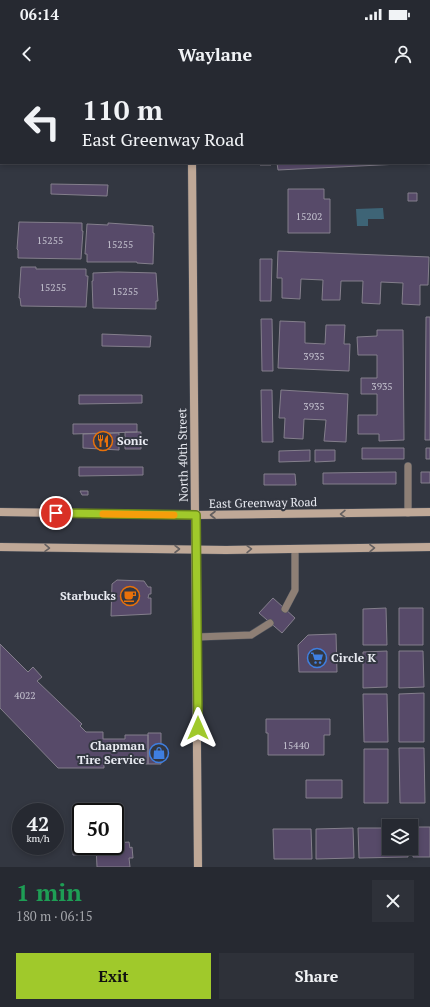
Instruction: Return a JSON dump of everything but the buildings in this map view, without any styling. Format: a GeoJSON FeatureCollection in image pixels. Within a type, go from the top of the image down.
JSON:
{"type":"FeatureCollection","features":[{"type":"Feature","properties":{"kind":"main road","name":"North 40th Street"},"geometry":{"type":"LineString","coordinates":[[192,164],[198,867]]}},
{"type":"Feature","properties":{"kind":"main road","name":"East Greenway Road"},"geometry":{"type":"LineString","coordinates":[[0,512],[196,515],[430,512]]}},
{"type":"Feature","properties":{"kind":"main road"},"geometry":{"type":"LineString","coordinates":[[0,547],[196,549],[430,548]]}},
{"type":"Feature","properties":{"kind":"lane"},"geometry":{"type":"LineString","coordinates":[[408,466],[408,513]]}},
{"type":"Feature","properties":{"kind":"lane"},"geometry":{"type":"LineString","coordinates":[[284,609],[295,590],[295,549]]}},
{"type":"Feature","properties":{"kind":"lane"},"geometry":{"type":"LineString","coordinates":[[197,637],[251,635],[270,623]]}},
{"type":"Feature","properties":{"kind":"water"},"geometry":{"type":"Polygon","coordinates":[[[383,208],[384,219],[368,219],[368,226],[357,226],[356,209],[383,208]]]}},
{"type":"Feature","properties":{"kind":"slow traffic"},"geometry":{"type":"LineString","coordinates":[[103,514],[174,515]]}},
{"type":"Feature","properties":{"kind":"place","name":"Sonic"},"geometry":{"type":"Point","coordinates":[103,441]}},
{"type":"Feature","properties":{"kind":"place","name":"Starbucks"},"geometry":{"type":"Point","coordinates":[130,596]}},
{"type":"Feature","properties":{"kind":"place","name":"Circle K"},"geometry":{"type":"Point","coordinates":[317,658]}},
{"type":"Feature","properties":{"kind":"place","name":"Chapman Tire Service"},"geometry":{"type":"Point","coordinates":[159,753]}},
{"type":"Feature","properties":{"kind":"route"},"geometry":{"type":"LineString","coordinates":[[56,513],[196,515],[198,728]]}}]}
